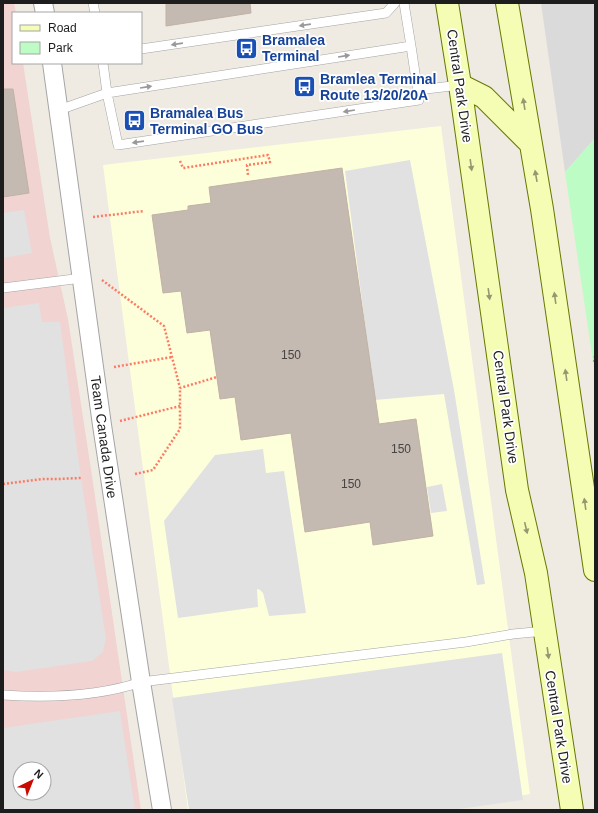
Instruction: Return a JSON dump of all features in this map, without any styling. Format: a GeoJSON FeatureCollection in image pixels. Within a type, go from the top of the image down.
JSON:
{"type":"FeatureCollection","features":[{"type":"Feature","properties":{"kind":"street","name":"Central Park Drive"},"geometry":{"type":"LineString","coordinates":[[447,3],[518,490],[536,573],[572,810]]}},
{"type":"Feature","properties":{"kind":"street"},"geometry":{"type":"LineString","coordinates":[[507,3],[542,209],[595,570]]}},
{"type":"Feature","properties":{"kind":"street","name":"Team Canada Drive"},"geometry":{"type":"LineString","coordinates":[[52,64],[102,425],[162,810]]}},
{"type":"Feature","properties":{"kind":"street"},"geometry":{"type":"LineString","coordinates":[[460,85],[484,97],[530,143]]}},
{"type":"Feature","properties":{"kind":"lane"},"geometry":{"type":"LineString","coordinates":[[142,49],[386,13],[395,3]]}},
{"type":"Feature","properties":{"kind":"lane"},"geometry":{"type":"LineString","coordinates":[[103,64],[107,93],[118,145],[419,100],[404,3]]}},
{"type":"Feature","properties":{"kind":"lane"},"geometry":{"type":"LineString","coordinates":[[59,110],[107,93],[411,46]]}},
{"type":"Feature","properties":{"kind":"lane"},"geometry":{"type":"LineString","coordinates":[[418,90],[460,85]]}},
{"type":"Feature","properties":{"kind":"lane"},"geometry":{"type":"LineString","coordinates":[[3,288],[80,271]]}},
{"type":"Feature","properties":{"kind":"lane"},"geometry":{"type":"LineString","coordinates":[[3,695],[27,697],[78,696],[123,688],[141,682],[545,631]]}},
{"type":"Feature","properties":{"kind":"path"},"geometry":{"type":"LineString","coordinates":[[180,161],[183,168],[268,156],[270,162],[247,165],[248,175]]}},
{"type":"Feature","properties":{"kind":"path"},"geometry":{"type":"LineString","coordinates":[[73,220],[144,211]]}},
{"type":"Feature","properties":{"kind":"path"},"geometry":{"type":"LineString","coordinates":[[80,271],[164,326],[180,388],[180,429],[153,470],[136,474]]}},
{"type":"Feature","properties":{"kind":"path"},"geometry":{"type":"LineString","coordinates":[[595,356],[595,362]]}},
{"type":"Feature","properties":{"kind":"path"},"geometry":{"type":"LineString","coordinates":[[95,370],[172,357]]}},
{"type":"Feature","properties":{"kind":"path"},"geometry":{"type":"LineString","coordinates":[[180,388],[217,377]]}},
{"type":"Feature","properties":{"kind":"path"},"geometry":{"type":"LineString","coordinates":[[102,425],[180,406]]}},
{"type":"Feature","properties":{"kind":"path"},"geometry":{"type":"LineString","coordinates":[[3,484],[42,479],[81,478]]}},
{"type":"Feature","properties":{"kind":"shaded area"},"geometry":{"type":"Polygon","coordinates":[[[3,3],[14,3],[16,12],[12,12],[12,64],[23,64],[50,238],[68,319],[141,810],[3,810],[3,3]]]}},
{"type":"Feature","properties":{"kind":"shaded area"},"geometry":{"type":"Polygon","coordinates":[[[541,3],[595,3],[595,138],[565,172],[541,3]]]}},
{"type":"Feature","properties":{"kind":"shaded area"},"geometry":{"type":"Polygon","coordinates":[[[441,126],[530,794],[440,810],[188,810],[103,165],[441,126]]]}},
{"type":"Feature","properties":{"kind":"shaded area"},"geometry":{"type":"Polygon","coordinates":[[[410,160],[454,390],[485,584],[477,585],[444,394],[375,400],[345,171],[410,160]]]}},
{"type":"Feature","properties":{"kind":"shaded area"},"geometry":{"type":"Polygon","coordinates":[[[24,210],[32,253],[3,258],[3,213],[24,210]]]}},
{"type":"Feature","properties":{"kind":"shaded area"},"geometry":{"type":"Polygon","coordinates":[[[39,303],[42,322],[60,322],[81,478],[106,639],[103,652],[92,661],[16,672],[3,670],[3,308],[39,303]]]}},
{"type":"Feature","properties":{"kind":"shaded area"},"geometry":{"type":"Polygon","coordinates":[[[263,449],[266,473],[284,471],[306,613],[269,616],[263,593],[257,589],[258,607],[178,618],[164,521],[215,455],[263,449]]]}},
{"type":"Feature","properties":{"kind":"shaded area"},"geometry":{"type":"Polygon","coordinates":[[[442,484],[447,511],[431,513],[427,487],[442,484]]]}},
{"type":"Feature","properties":{"kind":"shaded area"},"geometry":{"type":"Polygon","coordinates":[[[502,653],[523,800],[452,810],[189,810],[172,698],[502,653]]]}},
{"type":"Feature","properties":{"kind":"shaded area"},"geometry":{"type":"Polygon","coordinates":[[[120,711],[135,810],[3,810],[3,728],[120,711]]]}},
{"type":"Feature","properties":{"kind":"green space"},"geometry":{"type":"Polygon","coordinates":[[[595,138],[595,375],[565,172],[595,138]]]}},
{"type":"Feature","properties":{"kind":"building"},"geometry":{"type":"Polygon","coordinates":[[[166,3],[250,3],[251,13],[166,26],[166,3]]]}},
{"type":"Feature","properties":{"kind":"building"},"geometry":{"type":"Polygon","coordinates":[[[3,89],[13,89],[29,193],[3,197],[3,89]]]}},
{"type":"Feature","properties":{"kind":"building"},"geometry":{"type":"Polygon","coordinates":[[[342,168],[379,424],[416,419],[433,536],[373,545],[370,522],[305,532],[291,433],[241,440],[235,397],[220,399],[210,330],[187,333],[181,291],[163,293],[152,215],[188,210],[188,206],[211,203],[209,187],[342,168]]]}},
{"type":"Feature","properties":{"kind":"place","name":"Bramalea Terminal"},"geometry":{"type":"Point","coordinates":[246,48]}},
{"type":"Feature","properties":{"kind":"place","name":"Bramlea Terminal Route 13/20/20A"},"geometry":{"type":"Point","coordinates":[305,87]}},
{"type":"Feature","properties":{"kind":"place","name":"Bramalea Bus Terminal GO Bus"},"geometry":{"type":"Point","coordinates":[134,121]}}]}
